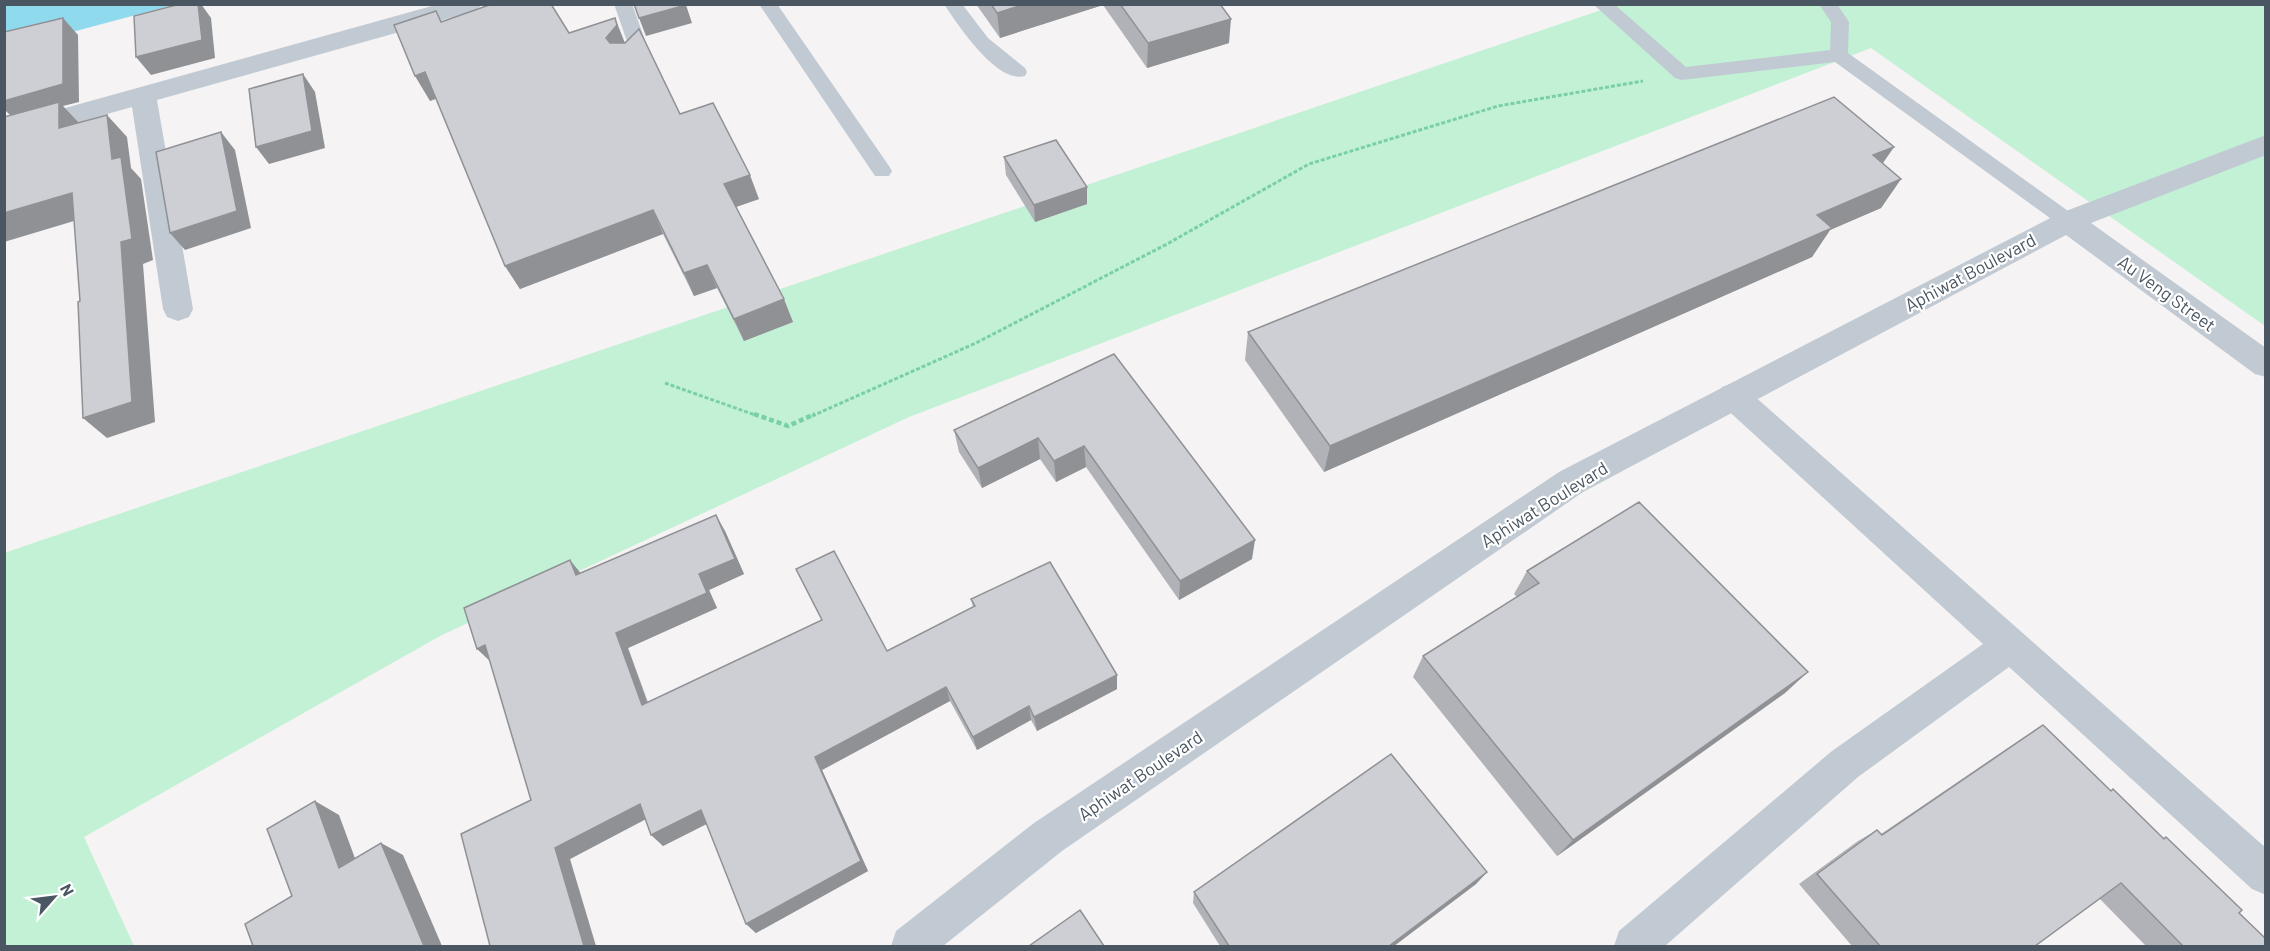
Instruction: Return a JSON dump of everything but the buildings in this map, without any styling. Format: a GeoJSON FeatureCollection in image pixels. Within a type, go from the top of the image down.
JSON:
{"type":"FeatureCollection","features":[{"type":"Feature","properties":{"kind":"street"},"geometry":{"type":"LineString","coordinates":[[4,134],[469,4]]}},
{"type":"Feature","properties":{"kind":"street"},"geometry":{"type":"LineString","coordinates":[[143,95],[178,309]]}},
{"type":"Feature","properties":{"kind":"street","name":"Aphiwat Boulevard"},"geometry":{"type":"LineString","coordinates":[[912,946],[1048,837],[1571,482],[2068,221],[2265,144]]}},
{"type":"Feature","properties":{"kind":"street","name":"Au Veng Street"},"geometry":{"type":"LineString","coordinates":[[2068,221],[2265,365]]}},
{"type":"Feature","properties":{"kind":"street"},"geometry":{"type":"LineString","coordinates":[[1733,396],[2265,875]]}},
{"type":"Feature","properties":{"kind":"street"},"geometry":{"type":"LineString","coordinates":[[1634,946],[1845,764],[2011,645]]}},
{"type":"Feature","properties":{"kind":"lane"},"geometry":{"type":"LineString","coordinates":[[623,4],[640,51],[628,62]]}},
{"type":"Feature","properties":{"kind":"lane"},"geometry":{"type":"LineString","coordinates":[[768,4],[882,171]]}},
{"type":"Feature","properties":{"kind":"lane"},"geometry":{"type":"LineString","coordinates":[[953,4],[967,27],[993,56],[1018,72]]}},
{"type":"Feature","properties":{"kind":"lane"},"geometry":{"type":"LineString","coordinates":[[1602,4],[1682,74],[1839,55],[2068,221]]}},
{"type":"Feature","properties":{"kind":"lane"},"geometry":{"type":"LineString","coordinates":[[1828,4],[1840,22],[1839,55]]}},
{"type":"Feature","properties":{"kind":"path"},"geometry":{"type":"LineString","coordinates":[[665,383],[788,426],[976,343],[1167,244],[1309,164],[1498,106],[1682,74]]}},
{"type":"Feature","properties":{"kind":"green space"},"geometry":{"type":"Polygon","coordinates":[[[1616,5],[2265,5],[2265,326],[1871,48],[909,417],[440,636],[84,837],[134,946],[5,946],[4,553],[1616,5]]]}},
{"type":"Feature","properties":{"kind":"water"},"geometry":{"type":"Polygon","coordinates":[[[5,5],[173,5],[5,50],[5,5]]]}}]}
